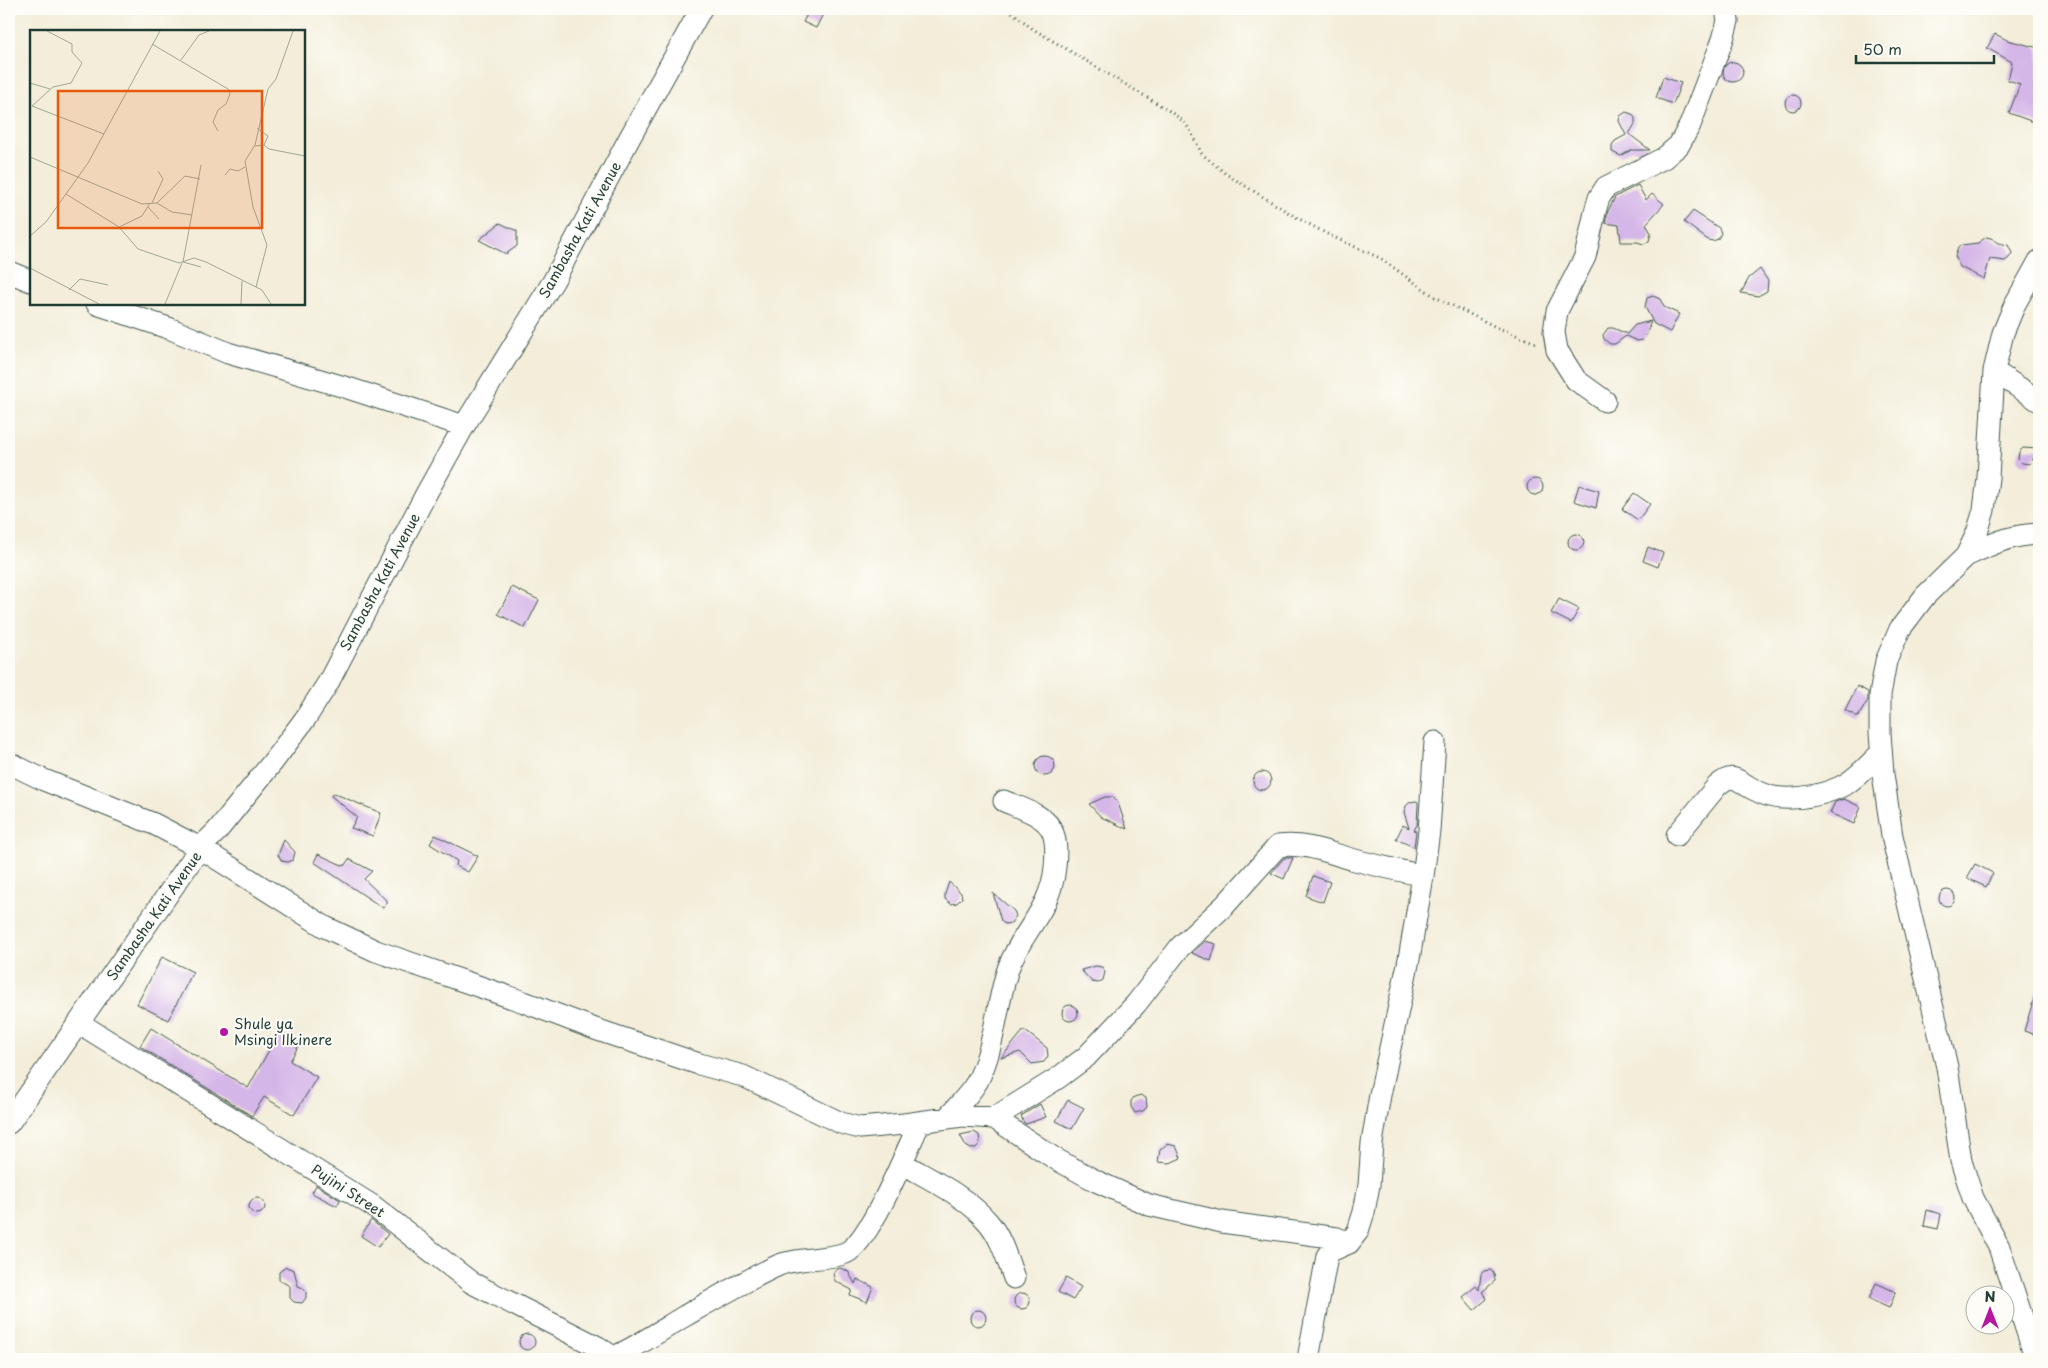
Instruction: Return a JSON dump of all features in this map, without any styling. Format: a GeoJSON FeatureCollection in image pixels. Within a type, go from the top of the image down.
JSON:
{"type":"FeatureCollection","features":[{"type":"Feature","properties":{"kind":"street","name":"Sambasha Kati Avenue"},"geometry":{"type":"LineString","coordinates":[[9,1123],[200,848],[260,778],[305,719],[328,682],[426,494],[464,426],[554,280],[701,9]]}},
{"type":"Feature","properties":{"kind":"street"},"geometry":{"type":"LineString","coordinates":[[1605,400],[1576,380],[1557,350],[1554,332],[1557,311],[1585,257],[1599,198],[1606,188],[1644,170],[1664,158],[1679,145],[1690,125],[1716,58],[1728,21],[1726,9]]}},
{"type":"Feature","properties":{"kind":"street"},"geometry":{"type":"LineString","coordinates":[[1966,556],[1984,510],[1991,437],[1994,371],[2003,334],[2012,312],[2039,261]]}},
{"type":"Feature","properties":{"kind":"street"},"geometry":{"type":"LineString","coordinates":[[9,272],[30,281]]}},
{"type":"Feature","properties":{"kind":"street"},"geometry":{"type":"LineString","coordinates":[[100,305],[171,329],[228,353],[348,388],[464,426]]}},
{"type":"Feature","properties":{"kind":"street"},"geometry":{"type":"LineString","coordinates":[[1994,371],[2039,401]]}},
{"type":"Feature","properties":{"kind":"street"},"geometry":{"type":"LineString","coordinates":[[2036,1359],[1999,1247],[1973,1198],[1961,1161],[1955,1110],[1947,1067],[1892,836],[1881,753],[1880,695],[1886,660],[1900,629],[1925,596],[1966,556],[2004,539],[2020,535],[2039,534]]}},
{"type":"Feature","properties":{"kind":"street"},"geometry":{"type":"LineString","coordinates":[[1308,1359],[1326,1256],[1331,1251],[1349,1243],[1358,1231],[1364,1212],[1380,1095],[1409,959],[1430,831],[1435,742]]}},
{"type":"Feature","properties":{"kind":"street"},"geometry":{"type":"LineString","coordinates":[[1677,835],[1724,779],[1739,779],[1764,795],[1781,798],[1802,797],[1826,792],[1846,784],[1881,753]]}},
{"type":"Feature","properties":{"kind":"street"},"geometry":{"type":"LineString","coordinates":[[9,763],[44,780],[154,824],[200,848],[325,927],[376,951],[524,1002],[595,1029],[698,1064],[743,1076],[850,1126],[887,1126],[948,1117],[973,1116],[994,1118],[1054,1158],[1096,1181],[1150,1205],[1222,1222],[1337,1238],[1349,1243]]}},
{"type":"Feature","properties":{"kind":"street"},"geometry":{"type":"LineString","coordinates":[[948,1117],[966,1098],[981,1072],[997,1021],[1008,968],[1047,901],[1054,878],[1057,852],[1053,832],[1035,814],[1004,801]]}},
{"type":"Feature","properties":{"kind":"street"},"geometry":{"type":"LineString","coordinates":[[994,1118],[1058,1078],[1086,1056],[1136,1004],[1180,947],[1225,905],[1278,846],[1298,844],[1314,847],[1355,860],[1423,876]]}},
{"type":"Feature","properties":{"kind":"street","name":"Pujini Street"},"geometry":{"type":"LineString","coordinates":[[79,1023],[372,1206],[472,1283],[615,1358]]}},
{"type":"Feature","properties":{"kind":"street"},"geometry":{"type":"LineString","coordinates":[[615,1358],[638,1346],[730,1289],[777,1266],[790,1261],[834,1256],[848,1252],[857,1244],[872,1220],[902,1163],[920,1122]]}},
{"type":"Feature","properties":{"kind":"street"},"geometry":{"type":"LineString","coordinates":[[902,1163],[973,1206],[992,1229],[1014,1278]]}},
{"type":"Feature","properties":{"kind":"path"},"geometry":{"type":"LineString","coordinates":[[1008,9],[1033,29],[1168,110],[1183,121],[1190,130],[1202,154],[1226,174],[1294,216],[1329,235],[1380,258],[1435,297],[1520,338],[1557,350]]}},
{"type":"Feature","properties":{"kind":"building"},"geometry":{"type":"Polygon","coordinates":[[[810,9],[816,9],[823,14],[816,28],[803,22],[810,9]]]}},
{"type":"Feature","properties":{"kind":"building"},"geometry":{"type":"Polygon","coordinates":[[[1995,34],[2007,40],[2039,48],[2039,124],[2009,113],[2020,84],[2008,80],[2012,62],[1987,48],[1995,34]]]}},
{"type":"Feature","properties":{"kind":"building"},"geometry":{"type":"Polygon","coordinates":[[[1729,62],[1737,62],[1743,68],[1743,76],[1737,82],[1729,82],[1723,76],[1723,68],[1729,62]]]}},
{"type":"Feature","properties":{"kind":"building"},"geometry":{"type":"Polygon","coordinates":[[[1663,77],[1681,83],[1673,104],[1656,98],[1663,77]]]}},
{"type":"Feature","properties":{"kind":"building"},"geometry":{"type":"Polygon","coordinates":[[[1790,95],[1796,95],[1801,100],[1799,109],[1790,111],[1785,106],[1785,100],[1790,95]]]}},
{"type":"Feature","properties":{"kind":"building"},"geometry":{"type":"Polygon","coordinates":[[[1626,112],[1632,114],[1635,118],[1635,124],[1629,134],[1650,150],[1631,150],[1621,156],[1612,152],[1612,145],[1615,141],[1626,135],[1619,121],[1620,116],[1626,112]]]}},
{"type":"Feature","properties":{"kind":"building"},"geometry":{"type":"Polygon","coordinates":[[[1638,185],[1646,200],[1652,194],[1664,204],[1646,224],[1651,233],[1649,241],[1644,244],[1621,242],[1619,225],[1605,223],[1608,211],[1615,197],[1638,185]]]}},
{"type":"Feature","properties":{"kind":"building"},"geometry":{"type":"Polygon","coordinates":[[[1693,211],[1719,228],[1721,233],[1718,239],[1708,240],[1684,222],[1693,211]]]}},
{"type":"Feature","properties":{"kind":"building"},"geometry":{"type":"Polygon","coordinates":[[[500,223],[517,231],[517,246],[506,254],[479,240],[500,223]]]}},
{"type":"Feature","properties":{"kind":"building"},"geometry":{"type":"Polygon","coordinates":[[[1986,237],[1998,243],[2008,245],[2012,253],[2005,261],[1990,259],[1984,279],[1960,267],[1955,256],[1961,245],[1978,243],[1986,237]]]}},
{"type":"Feature","properties":{"kind":"building"},"geometry":{"type":"Polygon","coordinates":[[[1760,269],[1768,281],[1767,291],[1758,296],[1741,293],[1749,278],[1760,269]]]}},
{"type":"Feature","properties":{"kind":"building"},"geometry":{"type":"Polygon","coordinates":[[[1653,296],[1660,299],[1664,307],[1679,314],[1670,332],[1654,324],[1645,307],[1647,298],[1653,296]]]}},
{"type":"Feature","properties":{"kind":"building"},"geometry":{"type":"Polygon","coordinates":[[[1651,321],[1646,336],[1642,340],[1637,341],[1626,336],[1615,344],[1610,344],[1604,339],[1603,335],[1608,328],[1613,328],[1627,334],[1635,325],[1651,321]]]}},
{"type":"Feature","properties":{"kind":"building"},"geometry":{"type":"Polygon","coordinates":[[[2023,448],[2039,449],[2030,464],[2022,463],[2018,459],[2019,452],[2023,448]]]}},
{"type":"Feature","properties":{"kind":"building"},"geometry":{"type":"Polygon","coordinates":[[[1532,479],[1538,479],[1543,484],[1541,493],[1532,495],[1527,490],[1527,484],[1532,479]]]}},
{"type":"Feature","properties":{"kind":"building"},"geometry":{"type":"Polygon","coordinates":[[[1579,485],[1599,491],[1596,508],[1574,501],[1579,485]]]}},
{"type":"Feature","properties":{"kind":"building"},"geometry":{"type":"Polygon","coordinates":[[[1634,493],[1650,504],[1638,520],[1622,509],[1634,493]]]}},
{"type":"Feature","properties":{"kind":"building"},"geometry":{"type":"Polygon","coordinates":[[[1573,534],[1579,534],[1584,539],[1582,548],[1573,550],[1568,545],[1568,539],[1573,534]]]}},
{"type":"Feature","properties":{"kind":"building"},"geometry":{"type":"Polygon","coordinates":[[[1648,547],[1663,553],[1658,567],[1643,561],[1648,547]]]}},
{"type":"Feature","properties":{"kind":"building"},"geometry":{"type":"Polygon","coordinates":[[[512,587],[539,600],[525,628],[498,614],[512,587]]]}},
{"type":"Feature","properties":{"kind":"building"},"geometry":{"type":"Polygon","coordinates":[[[1559,599],[1579,609],[1571,623],[1551,613],[1559,599]]]}},
{"type":"Feature","properties":{"kind":"building"},"geometry":{"type":"Polygon","coordinates":[[[1857,686],[1868,692],[1868,700],[1858,717],[1845,710],[1857,686]]]}},
{"type":"Feature","properties":{"kind":"building"},"geometry":{"type":"Polygon","coordinates":[[[1045,756],[1052,759],[1055,766],[1052,773],[1045,776],[1038,773],[1035,766],[1038,759],[1045,756]]]}},
{"type":"Feature","properties":{"kind":"building"},"geometry":{"type":"Polygon","coordinates":[[[1262,772],[1268,775],[1271,781],[1268,787],[1262,790],[1256,787],[1253,781],[1256,775],[1262,772]]]}},
{"type":"Feature","properties":{"kind":"building"},"geometry":{"type":"Polygon","coordinates":[[[333,793],[381,813],[373,836],[351,828],[357,817],[331,796],[333,793]]]}},
{"type":"Feature","properties":{"kind":"building"},"geometry":{"type":"Polygon","coordinates":[[[1105,797],[1113,797],[1118,803],[1127,829],[1101,817],[1089,804],[1105,797]]]}},
{"type":"Feature","properties":{"kind":"building"},"geometry":{"type":"Polygon","coordinates":[[[1844,799],[1861,807],[1854,824],[1830,813],[1835,802],[1844,799]]]}},
{"type":"Feature","properties":{"kind":"building"},"geometry":{"type":"Polygon","coordinates":[[[1410,802],[1418,802],[1417,825],[1414,830],[1416,831],[1414,847],[1396,839],[1403,825],[1409,828],[1404,812],[1406,806],[1410,802]]]}},
{"type":"Feature","properties":{"kind":"building"},"geometry":{"type":"Polygon","coordinates":[[[435,835],[478,856],[468,872],[456,866],[457,861],[430,844],[435,835]]]}},
{"type":"Feature","properties":{"kind":"building"},"geometry":{"type":"Polygon","coordinates":[[[284,840],[295,852],[293,860],[288,862],[282,861],[278,855],[284,840]]]}},
{"type":"Feature","properties":{"kind":"building"},"geometry":{"type":"Polygon","coordinates":[[[318,854],[344,866],[349,859],[372,871],[364,879],[388,902],[383,908],[314,862],[318,854]]]}},
{"type":"Feature","properties":{"kind":"building"},"geometry":{"type":"Polygon","coordinates":[[[1284,858],[1293,858],[1284,879],[1271,873],[1284,858]]]}},
{"type":"Feature","properties":{"kind":"building"},"geometry":{"type":"Polygon","coordinates":[[[1975,864],[1993,873],[1986,887],[1967,878],[1975,864]]]}},
{"type":"Feature","properties":{"kind":"building"},"geometry":{"type":"Polygon","coordinates":[[[1313,876],[1330,882],[1323,902],[1306,896],[1313,876]]]}},
{"type":"Feature","properties":{"kind":"building"},"geometry":{"type":"Polygon","coordinates":[[[949,882],[961,893],[962,898],[957,903],[951,904],[945,899],[949,882]]]}},
{"type":"Feature","properties":{"kind":"building"},"geometry":{"type":"Polygon","coordinates":[[[1947,890],[1953,892],[1955,898],[1953,904],[1947,906],[1941,904],[1939,898],[1941,892],[1947,890]]]}},
{"type":"Feature","properties":{"kind":"building"},"geometry":{"type":"Polygon","coordinates":[[[993,893],[1014,911],[1016,916],[1011,923],[1005,924],[1001,921],[993,893]]]}},
{"type":"Feature","properties":{"kind":"building"},"geometry":{"type":"Polygon","coordinates":[[[1205,941],[1216,944],[1211,961],[1192,953],[1205,941]]]}},
{"type":"Feature","properties":{"kind":"building"},"geometry":{"type":"Polygon","coordinates":[[[162,957],[193,972],[168,1020],[137,1004],[162,957]]]}},
{"type":"Feature","properties":{"kind":"building"},"geometry":{"type":"Polygon","coordinates":[[[1096,966],[1102,967],[1105,972],[1103,980],[1098,983],[1092,982],[1081,970],[1096,966]]]}},
{"type":"Feature","properties":{"kind":"building"},"geometry":{"type":"Polygon","coordinates":[[[2036,992],[2039,992],[2039,1036],[2024,1031],[2036,992]]]}},
{"type":"Feature","properties":{"kind":"building"},"geometry":{"type":"Polygon","coordinates":[[[1067,1005],[1073,1005],[1078,1010],[1076,1019],[1067,1021],[1062,1016],[1062,1010],[1067,1005]]]}},
{"type":"Feature","properties":{"kind":"building"},"geometry":{"type":"Polygon","coordinates":[[[151,1028],[248,1088],[279,1032],[300,1043],[290,1061],[317,1077],[294,1115],[264,1097],[252,1116],[140,1046],[151,1028]]]}},
{"type":"Feature","properties":{"kind":"building"},"geometry":{"type":"Polygon","coordinates":[[[1024,1030],[1047,1048],[1048,1056],[1044,1062],[1032,1064],[1020,1052],[1001,1058],[1024,1030]]]}},
{"type":"Feature","properties":{"kind":"building"},"geometry":{"type":"Polygon","coordinates":[[[1141,1095],[1146,1098],[1147,1107],[1143,1111],[1135,1113],[1131,1107],[1131,1101],[1134,1097],[1141,1095]]]}},
{"type":"Feature","properties":{"kind":"building"},"geometry":{"type":"Polygon","coordinates":[[[1068,1100],[1084,1108],[1072,1129],[1056,1121],[1068,1100]]]}},
{"type":"Feature","properties":{"kind":"building"},"geometry":{"type":"Polygon","coordinates":[[[1040,1104],[1046,1117],[1024,1123],[1021,1116],[1040,1104]]]}},
{"type":"Feature","properties":{"kind":"building"},"geometry":{"type":"Polygon","coordinates":[[[974,1132],[979,1135],[980,1143],[976,1148],[971,1149],[966,1146],[960,1135],[974,1132]]]}},
{"type":"Feature","properties":{"kind":"building"},"geometry":{"type":"Polygon","coordinates":[[[1167,1144],[1176,1146],[1181,1158],[1170,1163],[1158,1162],[1160,1150],[1167,1144]]]}},
{"type":"Feature","properties":{"kind":"building"},"geometry":{"type":"Polygon","coordinates":[[[316,1185],[340,1200],[337,1206],[312,1193],[316,1185]]]}},
{"type":"Feature","properties":{"kind":"building"},"geometry":{"type":"Polygon","coordinates":[[[254,1198],[260,1198],[265,1203],[263,1212],[254,1214],[249,1209],[249,1203],[254,1198]]]}},
{"type":"Feature","properties":{"kind":"building"},"geometry":{"type":"Polygon","coordinates":[[[1927,1210],[1941,1214],[1938,1229],[1924,1226],[1927,1210]]]}},
{"type":"Feature","properties":{"kind":"building"},"geometry":{"type":"Polygon","coordinates":[[[371,1220],[388,1234],[378,1247],[361,1236],[371,1220]]]}},
{"type":"Feature","properties":{"kind":"building"},"geometry":{"type":"Polygon","coordinates":[[[286,1267],[294,1270],[298,1286],[306,1292],[306,1298],[302,1303],[294,1302],[290,1298],[290,1286],[279,1280],[279,1272],[286,1267]]]}},
{"type":"Feature","properties":{"kind":"building"},"geometry":{"type":"Polygon","coordinates":[[[840,1268],[848,1271],[855,1284],[857,1279],[873,1287],[867,1302],[850,1295],[852,1290],[835,1281],[833,1274],[835,1270],[840,1268]]]}},
{"type":"Feature","properties":{"kind":"building"},"geometry":{"type":"Polygon","coordinates":[[[1490,1270],[1494,1273],[1495,1281],[1482,1292],[1487,1299],[1474,1310],[1463,1297],[1476,1286],[1479,1290],[1481,1274],[1484,1271],[1490,1270]]]}},
{"type":"Feature","properties":{"kind":"building"},"geometry":{"type":"Polygon","coordinates":[[[1066,1278],[1081,1287],[1073,1300],[1058,1292],[1066,1278]]]}},
{"type":"Feature","properties":{"kind":"building"},"geometry":{"type":"Polygon","coordinates":[[[1876,1283],[1896,1292],[1889,1308],[1869,1299],[1876,1283]]]}},
{"type":"Feature","properties":{"kind":"building"},"geometry":{"type":"Polygon","coordinates":[[[1019,1293],[1025,1293],[1030,1298],[1028,1307],[1019,1309],[1014,1304],[1014,1298],[1019,1293]]]}},
{"type":"Feature","properties":{"kind":"building"},"geometry":{"type":"Polygon","coordinates":[[[975,1310],[981,1310],[986,1315],[984,1324],[975,1326],[970,1321],[970,1315],[975,1310]]]}},
{"type":"Feature","properties":{"kind":"building"},"geometry":{"type":"Polygon","coordinates":[[[524,1334],[530,1334],[535,1339],[533,1348],[524,1350],[519,1345],[519,1339],[524,1334]]]}},
{"type":"Feature","properties":{"kind":"place","name":"Shule ya Msingi Ilkinere"},"geometry":{"type":"Point","coordinates":[224,1032]}}]}
